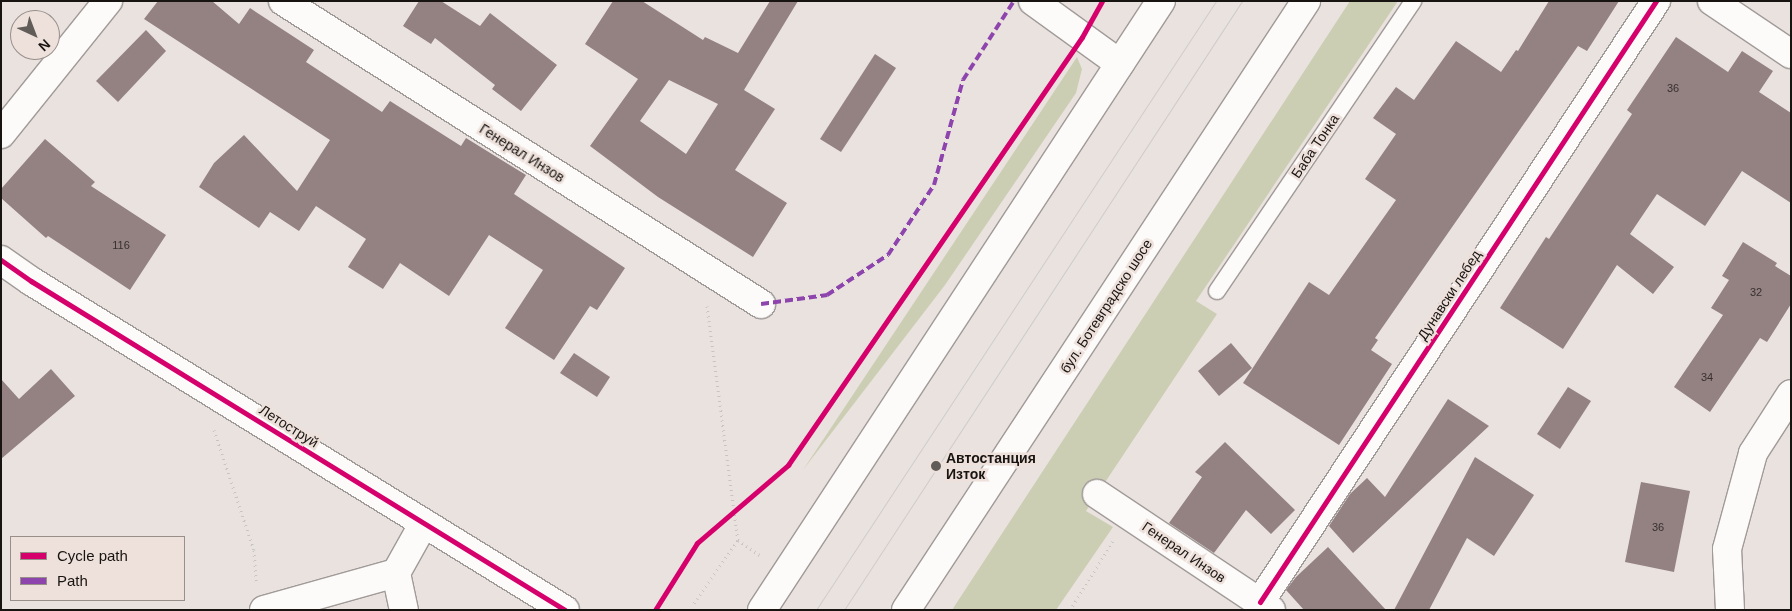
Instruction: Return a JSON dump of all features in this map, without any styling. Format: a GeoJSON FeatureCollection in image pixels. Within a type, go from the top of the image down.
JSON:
{"type":"FeatureCollection","features":[{"type":"Feature","properties":{"kind":"street"},"geometry":{"type":"LineString","coordinates":[[1,134],[108,1]]}},
{"type":"Feature","properties":{"kind":"street","name":"Генерал Инзов"},"geometry":{"type":"LineString","coordinates":[[283,1],[762,304]]}},
{"type":"Feature","properties":{"kind":"street"},"geometry":{"type":"LineString","coordinates":[[1033,1],[1120,64]]}},
{"type":"Feature","properties":{"kind":"street"},"geometry":{"type":"LineString","coordinates":[[762,610],[1161,1]]}},
{"type":"Feature","properties":{"kind":"street","name":"бул. Ботевградско шосе"},"geometry":{"type":"LineString","coordinates":[[906,610],[1306,1]]}},
{"type":"Feature","properties":{"kind":"street","name":"Дунавски лебед"},"geometry":{"type":"LineString","coordinates":[[1265,606],[1656,1]]}},
{"type":"Feature","properties":{"kind":"street"},"geometry":{"type":"LineString","coordinates":[[1712,1],[1791,54]]}},
{"type":"Feature","properties":{"kind":"street","name":"Летоструй"},"geometry":{"type":"LineString","coordinates":[[1,260],[31,281],[565,610]]}},
{"type":"Feature","properties":{"kind":"street"},"geometry":{"type":"LineString","coordinates":[[1730,610],[1727,549],[1753,453],[1791,394]]}},
{"type":"Feature","properties":{"kind":"street","name":"Генерал Инзов"},"geometry":{"type":"LineString","coordinates":[[1097,494],[1265,606]]}},
{"type":"Feature","properties":{"kind":"street"},"geometry":{"type":"LineString","coordinates":[[404,610],[396,573],[424,523]]}},
{"type":"Feature","properties":{"kind":"street"},"geometry":{"type":"LineString","coordinates":[[261,600],[396,573]]}},
{"type":"Feature","properties":{"kind":"lane","name":"Баба Тонка"},"geometry":{"type":"LineString","coordinates":[[1218,290],[1413,1]]}},
{"type":"Feature","properties":{"kind":"path"},"geometry":{"type":"LineString","coordinates":[[694,603],[738,540],[720,390],[700,265]]}},
{"type":"Feature","properties":{"kind":"path"},"geometry":{"type":"LineString","coordinates":[[199,384],[254,550],[261,600]]}},
{"type":"Feature","properties":{"kind":"path"},"geometry":{"type":"LineString","coordinates":[[726,518],[741,506]]}},
{"type":"Feature","properties":{"kind":"path"},"geometry":{"type":"LineString","coordinates":[[1070,610],[1129,515]]}},
{"type":"Feature","properties":{"kind":"path"},"geometry":{"type":"LineString","coordinates":[[738,540],[786,573]]}},
{"type":"Feature","properties":{"kind":"green space"},"geometry":{"type":"Polygon","coordinates":[[[1350,1],[1398,1],[1196,301],[1217,314],[1086,511],[1113,527],[1056,610],[952,610],[1350,1]]]}},
{"type":"Feature","properties":{"kind":"green space"},"geometry":{"type":"Polygon","coordinates":[[[1077,57],[1082,69],[1076,93],[945,285],[803,470],[1077,57]]]}},
{"type":"Feature","properties":{"kind":"building"},"geometry":{"type":"Polygon","coordinates":[[[158,1],[212,1],[239,24],[250,8],[314,50],[306,62],[382,112],[390,101],[461,146],[466,138],[526,175],[514,194],[625,268],[597,310],[590,306],[554,360],[505,328],[543,270],[489,235],[449,296],[400,263],[383,289],[348,267],[366,239],[316,206],[299,231],[270,212],[259,228],[199,187],[214,163],[244,135],[297,191],[330,140],[144,19],[158,1]]]}},
{"type":"Feature","properties":{"kind":"building"},"geometry":{"type":"Polygon","coordinates":[[[419,1],[441,1],[480,26],[490,13],[557,65],[521,111],[492,89],[495,85],[435,38],[431,44],[403,26],[419,1]]]}},
{"type":"Feature","properties":{"kind":"building"},"geometry":{"type":"Polygon","coordinates":[[[613,1],[642,1],[703,40],[705,37],[738,53],[770,1],[798,1],[744,90],[775,109],[735,170],[787,203],[753,257],[658,197],[590,146],[638,79],[585,44],[613,1]],[[669,80],[640,121],[686,154],[718,104],[669,80]]]}},
{"type":"Feature","properties":{"kind":"building"},"geometry":{"type":"Polygon","coordinates":[[[1549,1],[1619,1],[1587,51],[1578,46],[1375,338],[1378,340],[1371,350],[1392,364],[1339,445],[1243,383],[1309,282],[1329,295],[1396,200],[1365,179],[1396,134],[1373,118],[1396,87],[1414,100],[1456,41],[1501,72],[1516,50],[1518,51],[1549,1]]]}},
{"type":"Feature","properties":{"kind":"building"},"geometry":{"type":"Polygon","coordinates":[[[146,30],[166,51],[118,102],[96,81],[146,30]]]}},
{"type":"Feature","properties":{"kind":"building"},"geometry":{"type":"Polygon","coordinates":[[[1676,37],[1728,72],[1742,51],[1773,71],[1759,92],[1791,113],[1791,203],[1742,171],[1705,226],[1657,194],[1630,234],[1674,267],[1653,294],[1617,265],[1563,349],[1500,308],[1546,237],[1549,239],[1632,114],[1627,110],[1676,37]]]}},
{"type":"Feature","properties":{"kind":"building"},"geometry":{"type":"Polygon","coordinates":[[[875,54],[896,68],[841,152],[820,139],[875,54]]]}},
{"type":"Feature","properties":{"kind":"building"},"geometry":{"type":"Polygon","coordinates":[[[45,139],[95,182],[91,186],[166,235],[130,290],[48,236],[46,238],[1,198],[1,189],[45,139]]]}},
{"type":"Feature","properties":{"kind":"building"},"geometry":{"type":"Polygon","coordinates":[[[1743,242],[1777,263],[1775,266],[1791,276],[1791,304],[1767,342],[1760,338],[1710,412],[1674,387],[1723,315],[1711,308],[1729,280],[1722,276],[1743,242]]]}},
{"type":"Feature","properties":{"kind":"building"},"geometry":{"type":"Polygon","coordinates":[[[1231,343],[1252,368],[1219,396],[1198,371],[1231,343]]]}},
{"type":"Feature","properties":{"kind":"building"},"geometry":{"type":"Polygon","coordinates":[[[574,353],[610,377],[597,397],[560,373],[574,353]]]}},
{"type":"Feature","properties":{"kind":"building"},"geometry":{"type":"Polygon","coordinates":[[[51,369],[75,396],[1,459],[1,379],[19,399],[51,369]]]}},
{"type":"Feature","properties":{"kind":"building"},"geometry":{"type":"Polygon","coordinates":[[[1568,387],[1591,401],[1560,449],[1537,434],[1568,387]]]}},
{"type":"Feature","properties":{"kind":"building"},"geometry":{"type":"Polygon","coordinates":[[[1448,399],[1489,426],[1353,553],[1329,526],[1350,494],[1367,478],[1385,497],[1448,399]]]}},
{"type":"Feature","properties":{"kind":"building"},"geometry":{"type":"Polygon","coordinates":[[[1225,442],[1295,510],[1271,534],[1246,510],[1214,553],[1169,523],[1202,477],[1195,472],[1225,442]]]}},
{"type":"Feature","properties":{"kind":"building"},"geometry":{"type":"Polygon","coordinates":[[[1475,457],[1534,495],[1494,556],[1467,538],[1429,610],[1394,610],[1475,457]]]}},
{"type":"Feature","properties":{"kind":"building"},"geometry":{"type":"Polygon","coordinates":[[[1641,482],[1690,491],[1674,572],[1625,562],[1641,482]]]}},
{"type":"Feature","properties":{"kind":"building"},"geometry":{"type":"Polygon","coordinates":[[[1328,547],[1386,610],[1304,610],[1286,590],[1296,577],[1328,547]]]}},
{"type":"Feature","properties":{"kind":"tram line"},"geometry":{"type":"LineString","coordinates":[[816,610],[1216,1]]}},
{"type":"Feature","properties":{"kind":"tram line"},"geometry":{"type":"LineString","coordinates":[[844,610],[1242,1]]}},
{"type":"Feature","properties":{"kind":"marked path"},"geometry":{"type":"LineString","coordinates":[[761,304],[827,295],[888,255],[934,185],[963,80],[1014,1]]}},
{"type":"Feature","properties":{"kind":"cycle path"},"geometry":{"type":"LineString","coordinates":[[655,610],[697,543],[788,465],[1082,37],[1102,1]]}},
{"type":"Feature","properties":{"kind":"cycle path"},"geometry":{"type":"LineString","coordinates":[[1260,602],[1656,1]]}},
{"type":"Feature","properties":{"kind":"cycle path"},"geometry":{"type":"LineString","coordinates":[[1,260],[31,281],[565,610]]}},
{"type":"Feature","properties":{"kind":"place","name":"Автостанция Изток"},"geometry":{"type":"Point","coordinates":[936,466]}}]}
